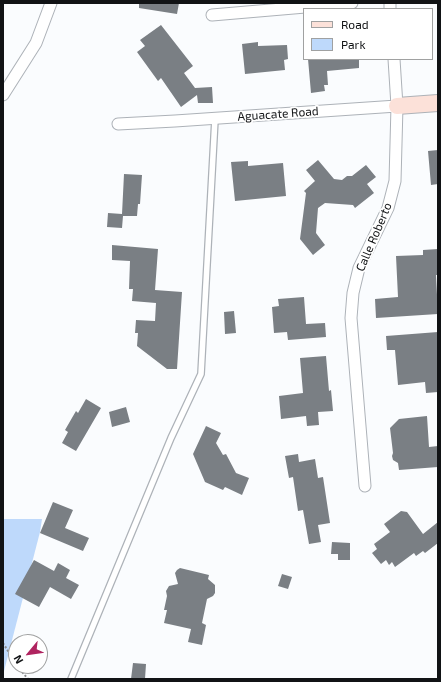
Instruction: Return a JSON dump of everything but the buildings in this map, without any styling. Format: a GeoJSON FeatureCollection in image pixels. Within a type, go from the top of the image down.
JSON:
{"type":"FeatureCollection","features":[{"type":"Feature","properties":{"kind":"street"},"geometry":{"type":"LineString","coordinates":[[3,95],[36,43],[51,3]]}},
{"type":"Feature","properties":{"kind":"street"},"geometry":{"type":"LineString","coordinates":[[212,15],[352,3]]}},
{"type":"Feature","properties":{"kind":"street","name":"Calle Roberto"},"geometry":{"type":"LineString","coordinates":[[365,486],[351,318],[353,293],[359,268],[388,208],[395,182],[397,106],[394,60]]}},
{"type":"Feature","properties":{"kind":"street","name":"Aguacate Road"},"geometry":{"type":"LineString","coordinates":[[118,124],[215,119],[438,103]]}},
{"type":"Feature","properties":{"kind":"lane"},"geometry":{"type":"LineString","coordinates":[[71,679],[171,438],[201,374],[215,119]]}},
{"type":"Feature","properties":{"kind":"path"},"geometry":{"type":"LineString","coordinates":[[3,192],[3,275]]}},
{"type":"Feature","properties":{"kind":"green space"},"geometry":{"type":"Polygon","coordinates":[[[3,519],[42,519],[14,634],[8,634],[8,656],[3,675],[3,519]]]}}]}
